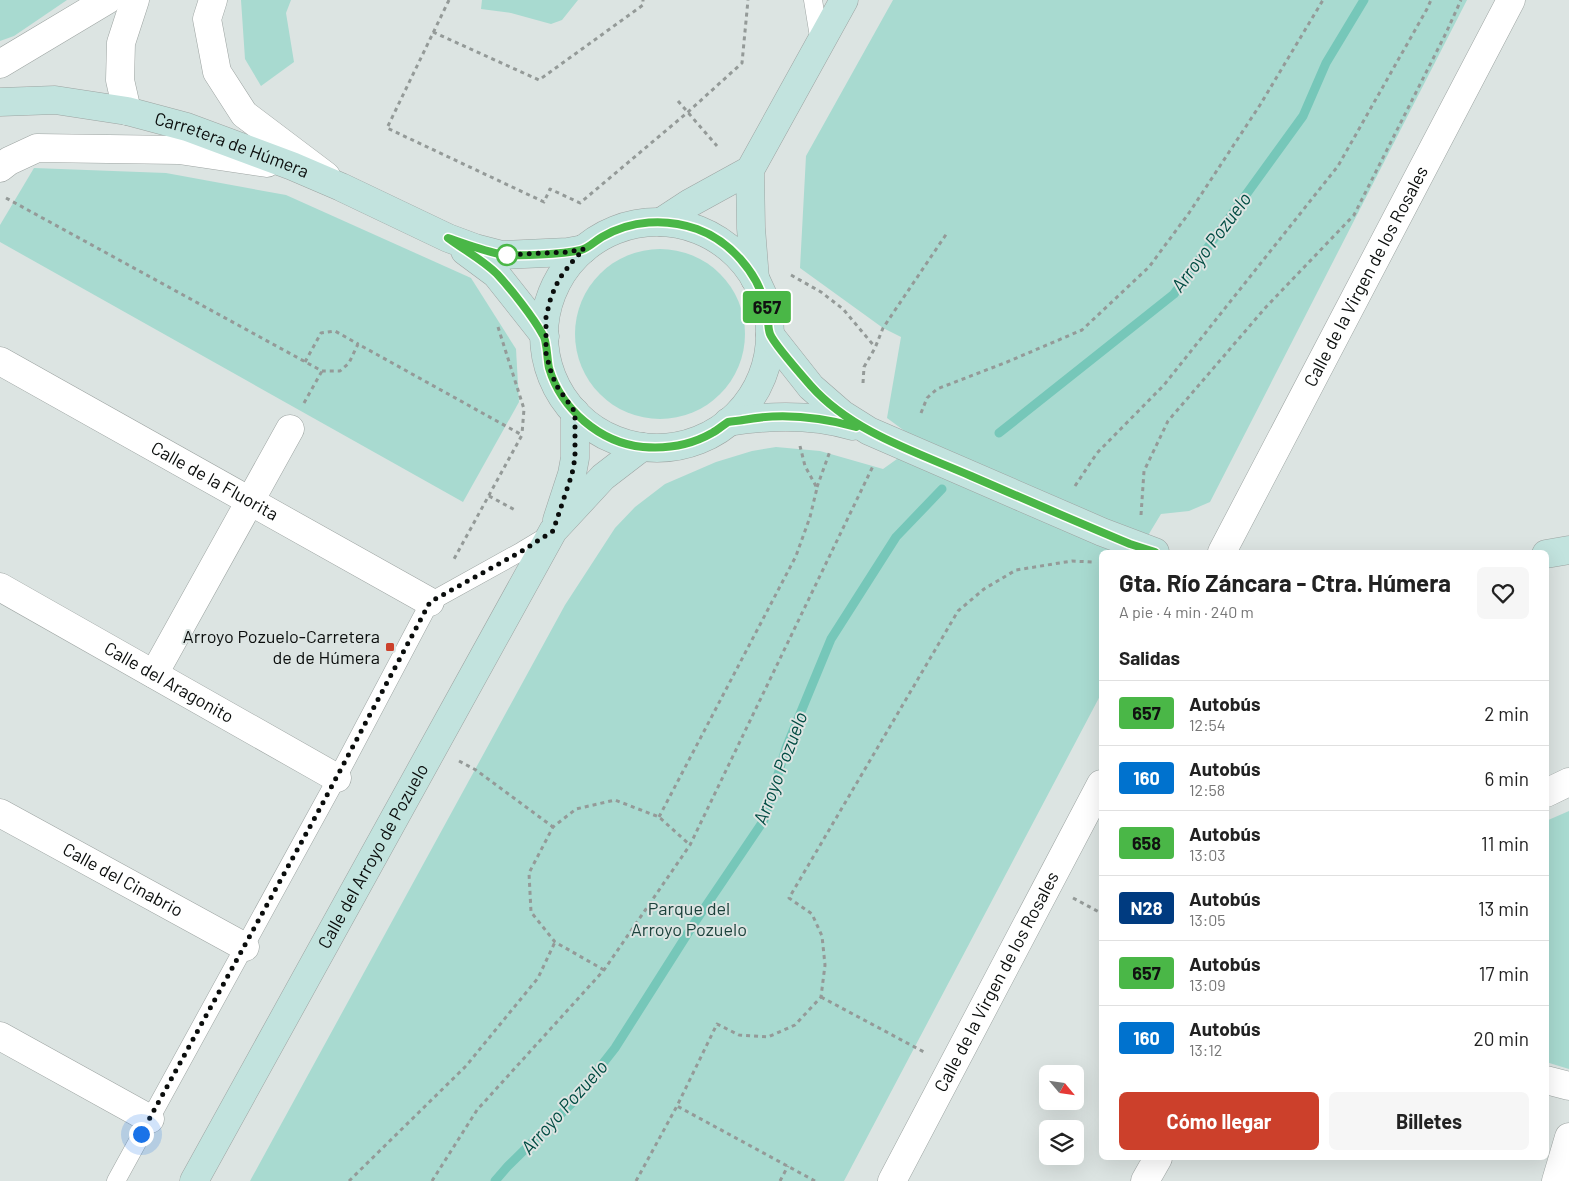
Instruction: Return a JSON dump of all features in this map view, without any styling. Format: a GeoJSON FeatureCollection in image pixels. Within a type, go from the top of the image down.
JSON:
{"type":"FeatureCollection","features":[{"type":"Feature","properties":{"kind":"main road"},"geometry":{"type":"LineString","coordinates":[[756,279],[751,228],[750,170],[844,0]]}},
{"type":"Feature","properties":{"kind":"main road","name":"Carretera de Húmera"},"geometry":{"type":"LineString","coordinates":[[0,102],[55,100],[127,111],[187,128],[292,166],[448,238],[502,255],[568,252],[584,249]]}},
{"type":"Feature","properties":{"kind":"main road"},"geometry":{"type":"LineString","coordinates":[[661,222],[690,203],[750,170]]}},
{"type":"Feature","properties":{"kind":"main road"},"geometry":{"type":"LineString","coordinates":[[661,222],[680,224],[716,238],[745,263],[756,279],[767,306],[770,335],[767,360],[759,383],[741,411],[713,433],[679,446],[660,448],[630,445],[606,435],[594,429],[575,412],[556,385],[546,353],[545,336],[546,317],[555,288],[571,263],[584,249],[620,228],[640,223],[661,222]]}},
{"type":"Feature","properties":{"kind":"main road","name":"Carretera de Húmera"},"geometry":{"type":"LineString","coordinates":[[448,238],[496,274],[545,336]]}},
{"type":"Feature","properties":{"kind":"main road"},"geometry":{"type":"LineString","coordinates":[[770,335],[812,387],[827,402],[887,440]]}},
{"type":"Feature","properties":{"kind":"main road","name":"Calle del Arroyo de Pozuelo"},"geometry":{"type":"LineString","coordinates":[[194,1181],[553,531],[572,474],[575,458],[575,412]]}},
{"type":"Feature","properties":{"kind":"main road"},"geometry":{"type":"LineString","coordinates":[[728,422],[776,416],[819,418],[887,440],[1130,544],[1149,550]]}},
{"type":"Feature","properties":{"kind":"main road","name":"Calle del Arroyo de Pozuelo"},"geometry":{"type":"LineString","coordinates":[[553,531],[603,477],[642,447]]}},
{"type":"Feature","properties":{"kind":"main road"},"geometry":{"type":"LineString","coordinates":[[1549,553],[1569,550]]}},
{"type":"Feature","properties":{"kind":"street"},"geometry":{"type":"LineString","coordinates":[[0,64],[107,0]]}},
{"type":"Feature","properties":{"kind":"street"},"geometry":{"type":"LineString","coordinates":[[127,111],[120,80],[121,43],[135,0]]}},
{"type":"Feature","properties":{"kind":"street"},"geometry":{"type":"LineString","coordinates":[[213,0],[207,19],[217,72],[244,114],[341,187]]}},
{"type":"Feature","properties":{"kind":"street","name":"Calle de la Virgen de los Rosales"},"geometry":{"type":"LineString","coordinates":[[1223,550],[1511,0]]}},
{"type":"Feature","properties":{"kind":"street"},"geometry":{"type":"LineString","coordinates":[[0,168],[9,161],[37,148],[179,150],[292,166]]}},
{"type":"Feature","properties":{"kind":"street","name":"Calle de la Fluorita"},"geometry":{"type":"LineString","coordinates":[[0,362],[430,602]]}},
{"type":"Feature","properties":{"kind":"street"},"geometry":{"type":"LineString","coordinates":[[154,674],[290,429]]}},
{"type":"Feature","properties":{"kind":"street","name":"Calle del Aragonito"},"geometry":{"type":"LineString","coordinates":[[0,587],[337,778]]}},
{"type":"Feature","properties":{"kind":"street"},"geometry":{"type":"LineString","coordinates":[[1549,792],[1569,782]]}},
{"type":"Feature","properties":{"kind":"street","name":"Calle de la Virgen de los Rosales"},"geometry":{"type":"LineString","coordinates":[[892,1181],[1099,788]]}},
{"type":"Feature","properties":{"kind":"street","name":"Calle del Cinabrio"},"geometry":{"type":"LineString","coordinates":[[0,813],[245,947]]}},
{"type":"Feature","properties":{"kind":"street"},"geometry":{"type":"LineString","coordinates":[[0,1036],[150,1119]]}},
{"type":"Feature","properties":{"kind":"street"},"geometry":{"type":"LineString","coordinates":[[1549,1081],[1569,1086]]}},
{"type":"Feature","properties":{"kind":"street"},"geometry":{"type":"LineString","coordinates":[[1556,1181],[1569,1138]]}},
{"type":"Feature","properties":{"kind":"street"},"geometry":{"type":"LineString","coordinates":[[1145,1181],[1157,1160]]}},
{"type":"Feature","properties":{"kind":"lane"},"geometry":{"type":"LineString","coordinates":[[812,0],[820,43]]}},
{"type":"Feature","properties":{"kind":"lane","name":"Calle del Arroyo de Pozuelo"},"geometry":{"type":"LineString","coordinates":[[430,602],[522,551],[553,531]]}},
{"type":"Feature","properties":{"kind":"lane"},"geometry":{"type":"LineString","coordinates":[[116,1181],[337,778],[430,602]]}},
{"type":"Feature","properties":{"kind":"path"},"geometry":{"type":"LineString","coordinates":[[448,0],[387,128],[544,202],[550,189],[580,203],[688,112],[742,63],[748,0]]}},
{"type":"Feature","properties":{"kind":"path"},"geometry":{"type":"LineString","coordinates":[[433,32],[538,80],[643,5],[643,0]]}},
{"type":"Feature","properties":{"kind":"path"},"geometry":{"type":"LineString","coordinates":[[921,413],[927,398],[937,389],[1082,330],[1150,267],[1189,213],[1260,105],[1323,0]]}},
{"type":"Feature","properties":{"kind":"path"},"geometry":{"type":"LineString","coordinates":[[1075,486],[1097,453],[1164,385],[1338,166],[1431,0]]}},
{"type":"Feature","properties":{"kind":"path"},"geometry":{"type":"LineString","coordinates":[[1141,521],[1144,471],[1168,421],[1266,307],[1354,215],[1461,0]]}},
{"type":"Feature","properties":{"kind":"path"},"geometry":{"type":"LineString","coordinates":[[678,101],[717,146]]}},
{"type":"Feature","properties":{"kind":"path"},"geometry":{"type":"LineString","coordinates":[[2,196],[322,371],[340,371],[349,363],[358,344]]}},
{"type":"Feature","properties":{"kind":"path"},"geometry":{"type":"LineString","coordinates":[[863,383],[864,367],[884,328],[947,233]]}},
{"type":"Feature","properties":{"kind":"path"},"geometry":{"type":"LineString","coordinates":[[791,275],[821,292],[842,310],[875,348]]}},
{"type":"Feature","properties":{"kind":"path"},"geometry":{"type":"LineString","coordinates":[[453,561],[522,435],[524,409],[496,318]]}},
{"type":"Feature","properties":{"kind":"path"},"geometry":{"type":"LineString","coordinates":[[305,362],[321,333],[335,331],[522,435]]}},
{"type":"Feature","properties":{"kind":"path"},"geometry":{"type":"LineString","coordinates":[[290,429],[322,371]]}},
{"type":"Feature","properties":{"kind":"path"},"geometry":{"type":"LineString","coordinates":[[798,438],[805,466],[817,488]]}},
{"type":"Feature","properties":{"kind":"path"},"geometry":{"type":"LineString","coordinates":[[432,1181],[477,1110],[604,970],[690,845],[887,440]]}},
{"type":"Feature","properties":{"kind":"path"},"geometry":{"type":"LineString","coordinates":[[659,817],[796,556],[833,444]]}},
{"type":"Feature","properties":{"kind":"path"},"geometry":{"type":"LineString","coordinates":[[488,496],[515,510]]}},
{"type":"Feature","properties":{"kind":"path"},"geometry":{"type":"LineString","coordinates":[[636,1181],[677,1106],[717,1024],[739,1035],[768,1037],[795,1025],[821,996],[825,965],[822,936],[812,914],[789,898],[958,611],[984,589],[1016,570],[1072,561],[1094,562]]}},
{"type":"Feature","properties":{"kind":"path"},"geometry":{"type":"LineString","coordinates":[[434,746],[476,770],[552,827]]}},
{"type":"Feature","properties":{"kind":"path"},"geometry":{"type":"LineString","coordinates":[[604,970],[555,942],[531,912],[529,873],[552,827],[576,809],[615,800],[659,817],[690,845]]}},
{"type":"Feature","properties":{"kind":"path"},"geometry":{"type":"LineString","coordinates":[[1069,896],[1099,912]]}},
{"type":"Feature","properties":{"kind":"path"},"geometry":{"type":"LineString","coordinates":[[349,1181],[466,1066],[538,978],[555,942]]}},
{"type":"Feature","properties":{"kind":"path"},"geometry":{"type":"LineString","coordinates":[[821,996],[924,1052]]}},
{"type":"Feature","properties":{"kind":"path"},"geometry":{"type":"LineString","coordinates":[[677,1106],[815,1181]]}},
{"type":"Feature","properties":{"kind":"path"},"geometry":{"type":"LineString","coordinates":[[780,1181],[788,1166]]}},
{"type":"Feature","properties":{"kind":"green space"},"geometry":{"type":"Polygon","coordinates":[[[0,0],[67,0],[14,36],[0,41],[0,0]]]}},
{"type":"Feature","properties":{"kind":"green space"},"geometry":{"type":"Polygon","coordinates":[[[241,0],[291,0],[286,13],[294,62],[261,86],[245,59],[241,0]]]}},
{"type":"Feature","properties":{"kind":"green space"},"geometry":{"type":"Polygon","coordinates":[[[482,0],[578,0],[562,20],[551,24],[511,13],[481,9],[482,0]]]}},
{"type":"Feature","properties":{"kind":"green space","name":"Parque del Arroyo Pozuelo"},"geometry":{"type":"Polygon","coordinates":[[[893,0],[1467,0],[1210,502],[1189,511],[1161,514],[1139,550],[1099,550],[1099,698],[844,1181],[250,1181],[565,605],[615,528],[635,507],[665,484],[716,462],[752,451],[776,447],[820,451],[883,469],[897,459],[910,435],[887,418],[901,337],[883,328],[800,268],[806,156],[893,0]]]}},
{"type":"Feature","properties":{"kind":"green space"},"geometry":{"type":"Polygon","coordinates":[[[34,168],[166,173],[286,195],[471,278],[516,349],[519,402],[463,502],[0,242],[0,225],[34,168]]]}},
{"type":"Feature","properties":{"kind":"green space"},"geometry":{"type":"Polygon","coordinates":[[[660,249],[685,253],[700,259],[714,268],[726,280],[735,294],[741,309],[745,334],[741,359],[735,374],[726,388],[714,400],[700,409],[685,415],[660,419],[635,415],[620,409],[606,400],[594,388],[585,374],[579,359],[575,334],[579,309],[585,294],[594,280],[606,268],[620,259],[635,253],[660,249]]]}},
{"type":"Feature","properties":{"kind":"green space"},"geometry":{"type":"Polygon","coordinates":[[[1569,811],[1569,1069],[1549,1063],[1549,820],[1569,811]]]}},
{"type":"Feature","properties":{"kind":"waterway","name":"Arroyo Pozuelo"},"geometry":{"type":"LineString","coordinates":[[999,433],[1174,294],[1303,116],[1326,63],[1364,0]]}},
{"type":"Feature","properties":{"kind":"waterway","name":"Arroyo Pozuelo"},"geometry":{"type":"LineString","coordinates":[[495,1181],[572,1103],[615,1048],[695,922],[764,820],[786,748],[831,639],[896,537],[942,489]]}},
{"type":"Feature","properties":{"kind":"bus line","name":"657"},"geometry":{"type":"LineString","coordinates":[[856,427],[819,418],[776,416],[754,418],[728,422],[713,433],[696,440],[679,446],[660,448],[630,445],[606,435],[584,421],[564,399],[550,369],[546,353],[545,336],[510,290],[496,274],[448,238],[502,255],[546,254],[584,249],[620,228],[640,223],[661,222],[680,224],[716,238],[745,263],[756,279],[767,306],[770,335],[812,387],[842,414],[869,431],[906,448],[1130,544],[1149,550]]}},
{"type":"Feature","properties":{"kind":"place","name":"Arroyo Pozuelo-Carretera de de Húmera"},"geometry":{"type":"Point","coordinates":[390,647]}},
{"type":"Feature","properties":{"kind":"route"},"geometry":{"type":"LineString","coordinates":[[141,1134],[245,947],[430,602],[522,551],[553,531],[572,474],[575,458],[575,412],[564,399],[550,369],[546,353],[546,317],[551,297],[559,279],[584,249],[546,254],[502,255],[507,255]]}}]}
